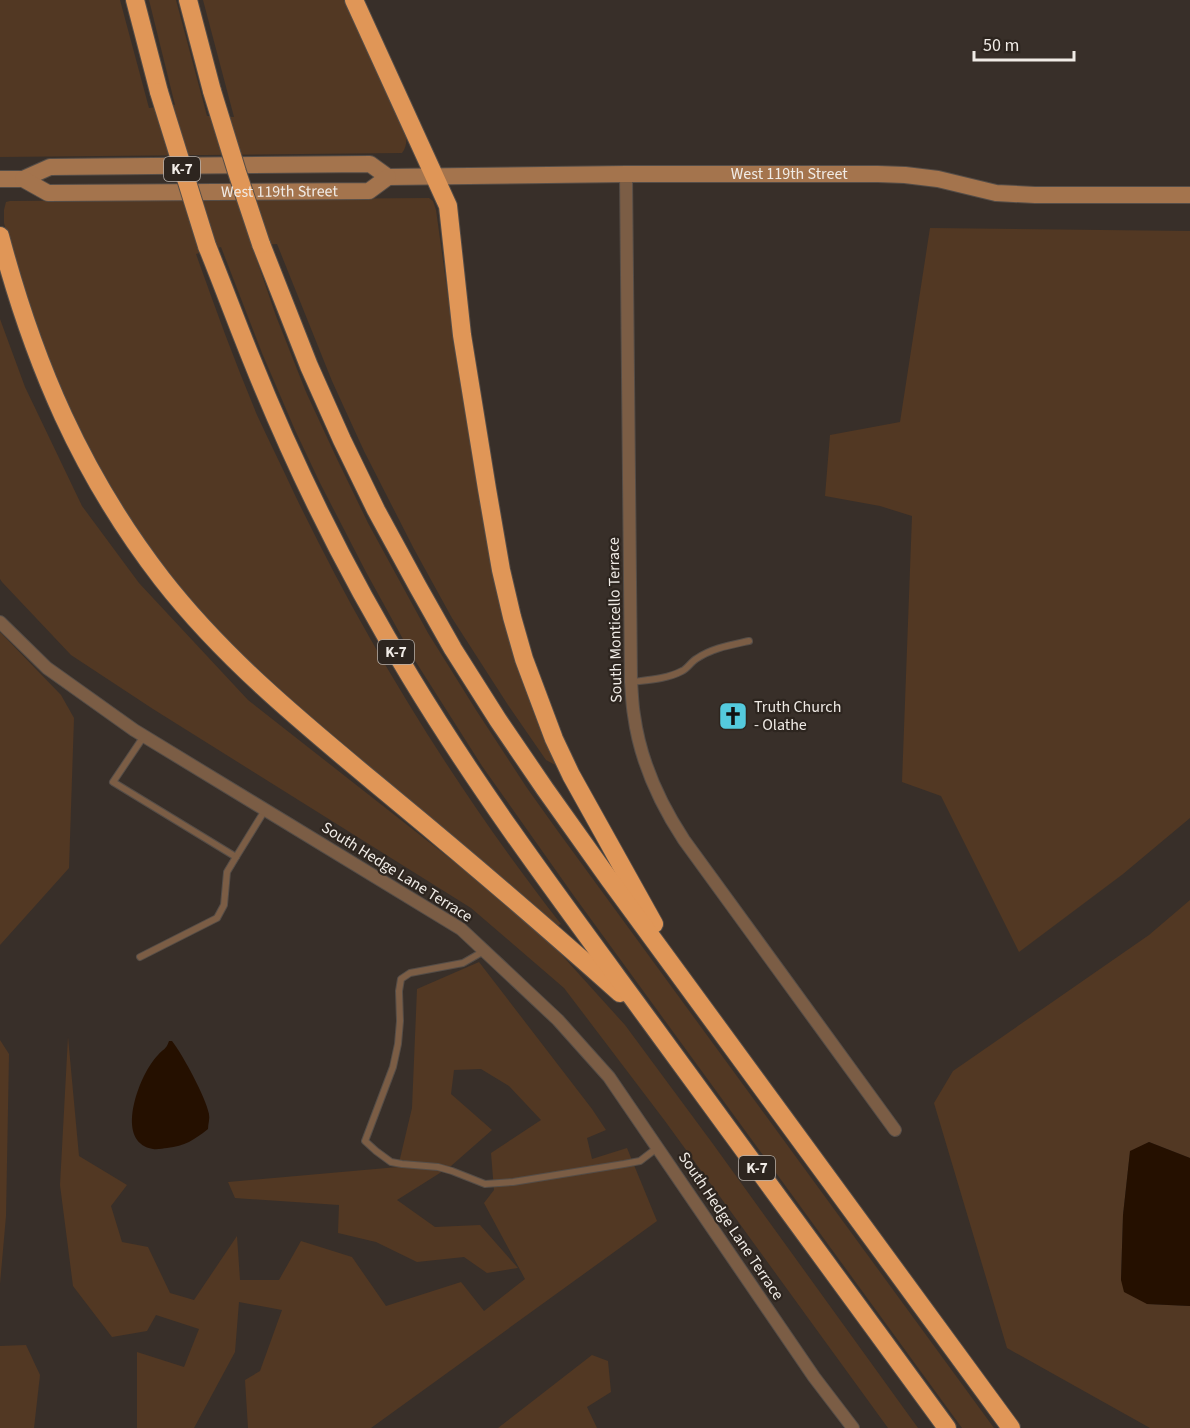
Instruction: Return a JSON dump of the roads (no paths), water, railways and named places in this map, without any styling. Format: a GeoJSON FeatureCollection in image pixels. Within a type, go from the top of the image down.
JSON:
{"type":"FeatureCollection","features":[{"type":"Feature","properties":{"kind":"highway","name":"K-7"},"geometry":{"type":"LineString","coordinates":[[135,0],[159,92],[207,246],[251,360],[329,530],[411,679],[493,804],[567,908],[947,1428]]}},
{"type":"Feature","properties":{"kind":"highway"},"geometry":{"type":"LineString","coordinates":[[188,0],[212,91],[237,172],[261,244],[309,366],[376,510],[447,638],[498,720],[545,789],[1011,1428]]}},
{"type":"Feature","properties":{"kind":"highway"},"geometry":{"type":"LineString","coordinates":[[354,0],[448,206],[462,335],[487,489],[501,570],[524,659],[554,739],[571,775],[693,992]]}},
{"type":"Feature","properties":{"kind":"highway"},"geometry":{"type":"LineString","coordinates":[[0,236],[36,354],[71,434],[99,486],[134,539],[201,625],[276,699],[526,910],[650,1021]]}},
{"type":"Feature","properties":{"kind":"main road","name":"West 119th Street"},"geometry":{"type":"LineString","coordinates":[[0,179],[23,179],[50,167],[358,164],[370,164],[388,177]]}},
{"type":"Feature","properties":{"kind":"main road","name":"West 119th Street"},"geometry":{"type":"LineString","coordinates":[[23,179],[48,193],[60,193],[369,191],[388,177],[878,174],[938,179],[996,193],[1025,195],[1190,195]]}},
{"type":"Feature","properties":{"kind":"street","name":"South Monticello Terrace"},"geometry":{"type":"LineString","coordinates":[[627,174],[631,682],[634,715],[641,747],[669,818],[895,1130]]}},
{"type":"Feature","properties":{"kind":"street","name":"South Hedge Lane Terrace"},"geometry":{"type":"LineString","coordinates":[[0,622],[47,668],[144,736],[461,928],[558,1020],[609,1077],[814,1377],[853,1428]]}},
{"type":"Feature","properties":{"kind":"lane"},"geometry":{"type":"LineString","coordinates":[[631,682],[660,678],[683,671],[696,659],[712,651],[749,641]]}},
{"type":"Feature","properties":{"kind":"lane"},"geometry":{"type":"LineString","coordinates":[[144,736],[113,782],[236,857]]}},
{"type":"Feature","properties":{"kind":"lane"},"geometry":{"type":"LineString","coordinates":[[140,957],[217,918],[224,905],[227,872],[265,810]]}},
{"type":"Feature","properties":{"kind":"lane"},"geometry":{"type":"LineString","coordinates":[[485,951],[463,963],[410,973],[401,979],[398,1044],[365,1141],[391,1161],[438,1167],[485,1184],[513,1182],[640,1161],[657,1148]]}},
{"type":"Feature","properties":{"kind":"place","name":"Truth Church - Olathe"},"geometry":{"type":"Point","coordinates":[733,716]}}]}
